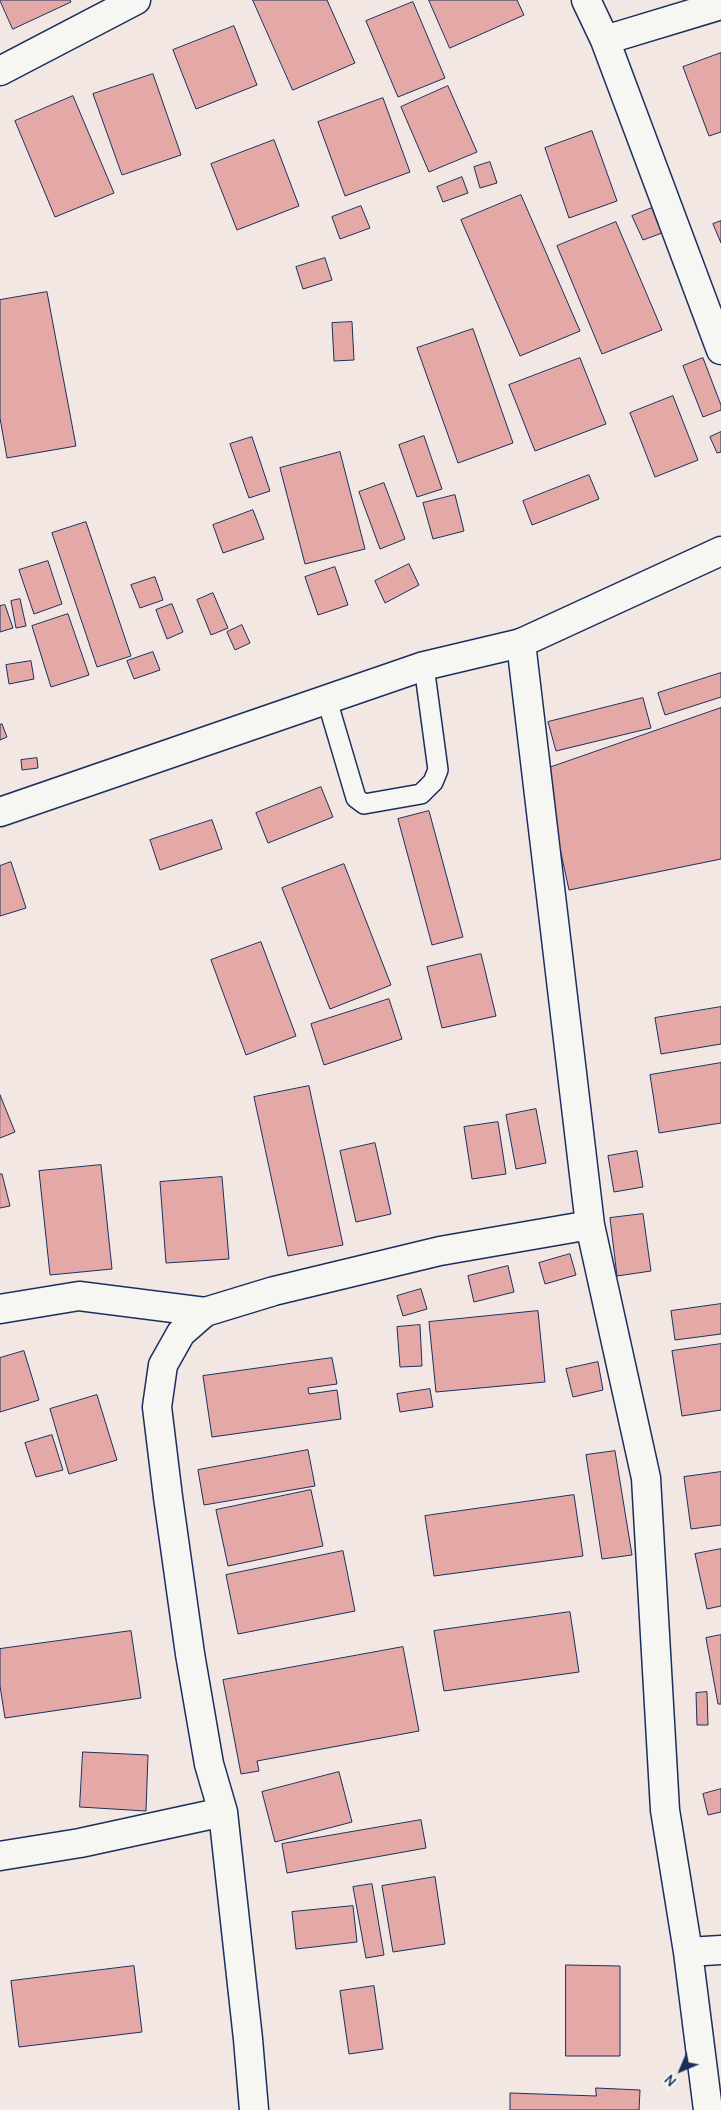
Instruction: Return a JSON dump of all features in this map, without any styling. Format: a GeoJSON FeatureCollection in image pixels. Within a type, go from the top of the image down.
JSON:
{"type":"FeatureCollection","features":[{"type":"Feature","properties":{"kind":"street"},"geometry":{"type":"LineString","coordinates":[[586,0],[605,40],[721,350]]}},
{"type":"Feature","properties":{"kind":"street"},"geometry":{"type":"LineString","coordinates":[[0,70],[122,3]]}},
{"type":"Feature","properties":{"kind":"street"},"geometry":{"type":"LineString","coordinates":[[605,40],[721,5]]}},
{"type":"Feature","properties":{"kind":"street"},"geometry":{"type":"LineString","coordinates":[[0,812],[424,666],[521,643],[721,551]]}},
{"type":"Feature","properties":{"kind":"street"},"geometry":{"type":"LineString","coordinates":[[521,643],[590,1225],[646,1478],[666,1810],[688,1952],[708,2110]]}},
{"type":"Feature","properties":{"kind":"street"},"geometry":{"type":"LineString","coordinates":[[0,1309],[79,1296],[205,1312],[274,1291],[440,1251],[590,1225]]}},
{"type":"Feature","properties":{"kind":"street"},"geometry":{"type":"LineString","coordinates":[[205,1312],[181,1333],[163,1365],[157,1407],[191,1663],[209,1764],[223,1812],[254,2110]]}},
{"type":"Feature","properties":{"kind":"street"},"geometry":{"type":"LineString","coordinates":[[0,1856],[80,1843],[223,1812]]}},
{"type":"Feature","properties":{"kind":"street"},"geometry":{"type":"LineString","coordinates":[[688,1952],[721,1950]]}},
{"type":"Feature","properties":{"kind":"lane"},"geometry":{"type":"LineString","coordinates":[[327,700],[356,798],[364,804],[421,794],[433,782],[438,770],[424,666]]}},
{"type":"Feature","properties":{"kind":"building"},"geometry":{"type":"Polygon","coordinates":[[[0,0],[70,0],[71,2],[13,29],[0,0]]]}},
{"type":"Feature","properties":{"kind":"building"},"geometry":{"type":"Polygon","coordinates":[[[253,0],[327,0],[355,63],[293,90],[253,0]]]}},
{"type":"Feature","properties":{"kind":"building"},"geometry":{"type":"Polygon","coordinates":[[[429,0],[517,0],[524,15],[450,48],[429,0]]]}},
{"type":"Feature","properties":{"kind":"building"},"geometry":{"type":"Polygon","coordinates":[[[413,2],[445,78],[398,97],[366,21],[413,2]]]}},
{"type":"Feature","properties":{"kind":"building"},"geometry":{"type":"Polygon","coordinates":[[[234,26],[257,85],[196,109],[173,50],[234,26]]]}},
{"type":"Feature","properties":{"kind":"building"},"geometry":{"type":"Polygon","coordinates":[[[721,53],[721,132],[709,136],[683,67],[721,53]]]}},
{"type":"Feature","properties":{"kind":"building"},"geometry":{"type":"Polygon","coordinates":[[[153,74],[181,155],[122,175],[93,94],[153,74]]]}},
{"type":"Feature","properties":{"kind":"building"},"geometry":{"type":"Polygon","coordinates":[[[448,86],[477,152],[429,172],[401,107],[448,86]]]}},
{"type":"Feature","properties":{"kind":"building"},"geometry":{"type":"Polygon","coordinates":[[[73,96],[114,193],[55,217],[15,121],[73,96]]]}},
{"type":"Feature","properties":{"kind":"building"},"geometry":{"type":"Polygon","coordinates":[[[383,98],[410,172],[345,196],[318,122],[383,98]]]}},
{"type":"Feature","properties":{"kind":"building"},"geometry":{"type":"Polygon","coordinates":[[[592,131],[617,201],[569,218],[545,148],[592,131]]]}},
{"type":"Feature","properties":{"kind":"building"},"geometry":{"type":"Polygon","coordinates":[[[274,140],[299,206],[237,230],[211,164],[274,140]]]}},
{"type":"Feature","properties":{"kind":"building"},"geometry":{"type":"Polygon","coordinates":[[[490,162],[497,183],[480,188],[474,167],[490,162]]]}},
{"type":"Feature","properties":{"kind":"building"},"geometry":{"type":"Polygon","coordinates":[[[462,177],[468,193],[443,202],[437,187],[462,177]]]}},
{"type":"Feature","properties":{"kind":"building"},"geometry":{"type":"Polygon","coordinates":[[[521,195],[580,331],[520,356],[461,220],[521,195]]]}},
{"type":"Feature","properties":{"kind":"building"},"geometry":{"type":"Polygon","coordinates":[[[361,206],[370,228],[340,239],[332,217],[361,206]]]}},
{"type":"Feature","properties":{"kind":"building"},"geometry":{"type":"Polygon","coordinates":[[[652,208],[662,233],[643,240],[632,216],[652,208]]]}},
{"type":"Feature","properties":{"kind":"building"},"geometry":{"type":"Polygon","coordinates":[[[721,221],[721,243],[713,224],[721,221]]]}},
{"type":"Feature","properties":{"kind":"building"},"geometry":{"type":"Polygon","coordinates":[[[616,222],[662,330],[602,354],[557,246],[616,222]]]}},
{"type":"Feature","properties":{"kind":"building"},"geometry":{"type":"Polygon","coordinates":[[[325,258],[332,280],[303,289],[296,267],[325,258]]]}},
{"type":"Feature","properties":{"kind":"building"},"geometry":{"type":"Polygon","coordinates":[[[47,292],[76,446],[7,458],[0,418],[0,300],[47,292]]]}},
{"type":"Feature","properties":{"kind":"building"},"geometry":{"type":"Polygon","coordinates":[[[352,322],[354,360],[334,361],[332,323],[352,322]]]}},
{"type":"Feature","properties":{"kind":"building"},"geometry":{"type":"Polygon","coordinates":[[[473,329],[513,443],[458,463],[417,348],[473,329]]]}},
{"type":"Feature","properties":{"kind":"building"},"geometry":{"type":"Polygon","coordinates":[[[580,358],[606,424],[535,451],[509,385],[580,358]]]}},
{"type":"Feature","properties":{"kind":"building"},"geometry":{"type":"Polygon","coordinates":[[[703,358],[721,405],[721,410],[703,417],[683,366],[703,358]]]}},
{"type":"Feature","properties":{"kind":"building"},"geometry":{"type":"Polygon","coordinates":[[[673,396],[698,460],[655,477],[630,413],[673,396]]]}},
{"type":"Feature","properties":{"kind":"building"},"geometry":{"type":"Polygon","coordinates":[[[721,432],[721,452],[717,453],[710,437],[721,432]]]}},
{"type":"Feature","properties":{"kind":"building"},"geometry":{"type":"Polygon","coordinates":[[[424,436],[442,489],[417,497],[399,445],[424,436]]]}},
{"type":"Feature","properties":{"kind":"building"},"geometry":{"type":"Polygon","coordinates":[[[252,437],[270,491],[249,498],[230,444],[252,437]]]}},
{"type":"Feature","properties":{"kind":"building"},"geometry":{"type":"Polygon","coordinates":[[[340,452],[365,549],[305,564],[280,468],[340,452]]]}},
{"type":"Feature","properties":{"kind":"building"},"geometry":{"type":"Polygon","coordinates":[[[589,475],[599,499],[532,525],[523,501],[589,475]]]}},
{"type":"Feature","properties":{"kind":"building"},"geometry":{"type":"Polygon","coordinates":[[[384,483],[405,539],[380,549],[359,492],[384,483]]]}},
{"type":"Feature","properties":{"kind":"building"},"geometry":{"type":"Polygon","coordinates":[[[455,495],[464,531],[433,539],[423,503],[455,495]]]}},
{"type":"Feature","properties":{"kind":"building"},"geometry":{"type":"Polygon","coordinates":[[[253,510],[264,539],[223,553],[213,525],[253,510]]]}},
{"type":"Feature","properties":{"kind":"building"},"geometry":{"type":"Polygon","coordinates":[[[86,522],[131,656],[97,667],[52,533],[86,522]]]}},
{"type":"Feature","properties":{"kind":"building"},"geometry":{"type":"Polygon","coordinates":[[[48,561],[62,604],[34,614],[19,570],[48,561]]]}},
{"type":"Feature","properties":{"kind":"building"},"geometry":{"type":"Polygon","coordinates":[[[409,564],[419,585],[385,603],[375,581],[409,564]]]}},
{"type":"Feature","properties":{"kind":"building"},"geometry":{"type":"Polygon","coordinates":[[[335,567],[348,605],[318,615],[305,577],[335,567]]]}},
{"type":"Feature","properties":{"kind":"building"},"geometry":{"type":"Polygon","coordinates":[[[155,577],[163,600],[140,608],[131,585],[155,577]]]}},
{"type":"Feature","properties":{"kind":"building"},"geometry":{"type":"Polygon","coordinates":[[[213,593],[228,628],[211,635],[197,600],[213,593]]]}},
{"type":"Feature","properties":{"kind":"building"},"geometry":{"type":"Polygon","coordinates":[[[20,599],[26,626],[16,628],[11,601],[20,599]]]}},
{"type":"Feature","properties":{"kind":"building"},"geometry":{"type":"Polygon","coordinates":[[[172,604],[183,632],[167,639],[156,610],[172,604]]]}},
{"type":"Feature","properties":{"kind":"building"},"geometry":{"type":"Polygon","coordinates":[[[5,605],[13,628],[0,632],[0,606],[5,605]]]}},
{"type":"Feature","properties":{"kind":"building"},"geometry":{"type":"Polygon","coordinates":[[[68,614],[89,675],[51,687],[32,626],[68,614]]]}},
{"type":"Feature","properties":{"kind":"building"},"geometry":{"type":"Polygon","coordinates":[[[242,625],[250,643],[235,650],[227,632],[242,625]]]}},
{"type":"Feature","properties":{"kind":"building"},"geometry":{"type":"Polygon","coordinates":[[[153,652],[160,670],[134,679],[127,661],[153,652]]]}},
{"type":"Feature","properties":{"kind":"building"},"geometry":{"type":"Polygon","coordinates":[[[31,661],[34,679],[9,684],[6,665],[31,661]]]}},
{"type":"Feature","properties":{"kind":"building"},"geometry":{"type":"Polygon","coordinates":[[[721,673],[721,697],[665,715],[658,693],[721,673]]]}},
{"type":"Feature","properties":{"kind":"building"},"geometry":{"type":"Polygon","coordinates":[[[643,698],[651,728],[556,751],[548,722],[643,698]]]}},
{"type":"Feature","properties":{"kind":"building"},"geometry":{"type":"Polygon","coordinates":[[[721,708],[721,859],[569,890],[543,770],[721,708]]]}},
{"type":"Feature","properties":{"kind":"building"},"geometry":{"type":"Polygon","coordinates":[[[2,724],[7,737],[0,740],[0,725],[2,724]]]}},
{"type":"Feature","properties":{"kind":"building"},"geometry":{"type":"Polygon","coordinates":[[[37,758],[38,768],[22,770],[21,760],[37,758]]]}},
{"type":"Feature","properties":{"kind":"building"},"geometry":{"type":"Polygon","coordinates":[[[321,787],[333,817],[268,843],[256,813],[321,787]]]}},
{"type":"Feature","properties":{"kind":"building"},"geometry":{"type":"Polygon","coordinates":[[[429,811],[463,937],[432,945],[398,819],[429,811]]]}},
{"type":"Feature","properties":{"kind":"building"},"geometry":{"type":"Polygon","coordinates":[[[212,820],[222,849],[160,870],[150,840],[212,820]]]}},
{"type":"Feature","properties":{"kind":"building"},"geometry":{"type":"Polygon","coordinates":[[[11,862],[26,908],[0,916],[0,866],[11,862]]]}},
{"type":"Feature","properties":{"kind":"building"},"geometry":{"type":"Polygon","coordinates":[[[344,864],[391,985],[330,1009],[282,888],[344,864]]]}},
{"type":"Feature","properties":{"kind":"building"},"geometry":{"type":"Polygon","coordinates":[[[261,942],[296,1036],[246,1055],[211,960],[261,942]]]}},
{"type":"Feature","properties":{"kind":"building"},"geometry":{"type":"Polygon","coordinates":[[[481,954],[496,1016],[442,1028],[427,967],[481,954]]]}},
{"type":"Feature","properties":{"kind":"building"},"geometry":{"type":"Polygon","coordinates":[[[389,999],[402,1039],[324,1065],[311,1024],[389,999]]]}},
{"type":"Feature","properties":{"kind":"building"},"geometry":{"type":"Polygon","coordinates":[[[721,1007],[721,1044],[661,1054],[655,1018],[721,1007]]]}},
{"type":"Feature","properties":{"kind":"building"},"geometry":{"type":"Polygon","coordinates":[[[721,1063],[721,1123],[659,1133],[650,1075],[721,1063]]]}},
{"type":"Feature","properties":{"kind":"building"},"geometry":{"type":"Polygon","coordinates":[[[309,1086],[343,1245],[288,1256],[254,1097],[309,1086]]]}},
{"type":"Feature","properties":{"kind":"building"},"geometry":{"type":"Polygon","coordinates":[[[0,1095],[15,1132],[0,1138],[0,1095]]]}},
{"type":"Feature","properties":{"kind":"building"},"geometry":{"type":"Polygon","coordinates":[[[536,1109],[546,1163],[516,1169],[506,1115],[536,1109]]]}},
{"type":"Feature","properties":{"kind":"building"},"geometry":{"type":"Polygon","coordinates":[[[498,1122],[506,1174],[472,1179],[464,1127],[498,1122]]]}},
{"type":"Feature","properties":{"kind":"building"},"geometry":{"type":"Polygon","coordinates":[[[375,1143],[391,1214],[356,1222],[340,1151],[375,1143]]]}},
{"type":"Feature","properties":{"kind":"building"},"geometry":{"type":"Polygon","coordinates":[[[637,1151],[643,1187],[614,1192],[608,1156],[637,1151]]]}},
{"type":"Feature","properties":{"kind":"building"},"geometry":{"type":"Polygon","coordinates":[[[101,1165],[112,1269],[50,1275],[39,1171],[101,1165]]]}},
{"type":"Feature","properties":{"kind":"building"},"geometry":{"type":"Polygon","coordinates":[[[0,1174],[2,1174],[10,1206],[0,1208],[0,1174]]]}},
{"type":"Feature","properties":{"kind":"building"},"geometry":{"type":"Polygon","coordinates":[[[222,1177],[229,1259],[166,1263],[160,1182],[222,1177]]]}},
{"type":"Feature","properties":{"kind":"building"},"geometry":{"type":"Polygon","coordinates":[[[643,1214],[651,1271],[617,1276],[610,1218],[643,1214]]]}},
{"type":"Feature","properties":{"kind":"building"},"geometry":{"type":"Polygon","coordinates":[[[570,1254],[576,1275],[545,1284],[539,1263],[570,1254]]]}},
{"type":"Feature","properties":{"kind":"building"},"geometry":{"type":"Polygon","coordinates":[[[508,1266],[514,1292],[474,1302],[468,1276],[508,1266]]]}},
{"type":"Feature","properties":{"kind":"building"},"geometry":{"type":"Polygon","coordinates":[[[421,1289],[427,1309],[403,1316],[397,1296],[421,1289]]]}},
{"type":"Feature","properties":{"kind":"building"},"geometry":{"type":"Polygon","coordinates":[[[721,1304],[721,1334],[675,1340],[671,1311],[721,1304]]]}},
{"type":"Feature","properties":{"kind":"building"},"geometry":{"type":"Polygon","coordinates":[[[538,1311],[545,1382],[436,1392],[429,1322],[538,1311]]]}},
{"type":"Feature","properties":{"kind":"building"},"geometry":{"type":"Polygon","coordinates":[[[420,1325],[422,1366],[400,1367],[397,1327],[420,1325]]]}},
{"type":"Feature","properties":{"kind":"building"},"geometry":{"type":"Polygon","coordinates":[[[721,1344],[721,1410],[682,1416],[672,1351],[721,1344]]]}},
{"type":"Feature","properties":{"kind":"building"},"geometry":{"type":"Polygon","coordinates":[[[24,1351],[39,1400],[0,1412],[0,1358],[24,1351]]]}},
{"type":"Feature","properties":{"kind":"building"},"geometry":{"type":"Polygon","coordinates":[[[332,1358],[337,1384],[308,1388],[309,1394],[337,1390],[341,1419],[212,1437],[203,1376],[332,1358]]]}},
{"type":"Feature","properties":{"kind":"building"},"geometry":{"type":"Polygon","coordinates":[[[598,1362],[603,1390],[573,1397],[566,1369],[598,1362]]]}},
{"type":"Feature","properties":{"kind":"building"},"geometry":{"type":"Polygon","coordinates":[[[430,1389],[433,1407],[400,1412],[397,1394],[430,1389]]]}},
{"type":"Feature","properties":{"kind":"building"},"geometry":{"type":"Polygon","coordinates":[[[97,1395],[117,1460],[69,1474],[50,1409],[97,1395]]]}},
{"type":"Feature","properties":{"kind":"building"},"geometry":{"type":"Polygon","coordinates":[[[52,1435],[63,1470],[36,1477],[25,1443],[52,1435]]]}},
{"type":"Feature","properties":{"kind":"building"},"geometry":{"type":"Polygon","coordinates":[[[308,1450],[315,1486],[204,1505],[198,1470],[308,1450]]]}},
{"type":"Feature","properties":{"kind":"building"},"geometry":{"type":"Polygon","coordinates":[[[615,1451],[632,1555],[602,1559],[586,1455],[615,1451]]]}},
{"type":"Feature","properties":{"kind":"building"},"geometry":{"type":"Polygon","coordinates":[[[721,1472],[721,1525],[691,1529],[684,1477],[721,1472]]]}},
{"type":"Feature","properties":{"kind":"building"},"geometry":{"type":"Polygon","coordinates":[[[311,1490],[323,1546],[228,1566],[216,1510],[311,1490]]]}},
{"type":"Feature","properties":{"kind":"building"},"geometry":{"type":"Polygon","coordinates":[[[574,1495],[583,1556],[434,1576],[425,1516],[574,1495]]]}},
{"type":"Feature","properties":{"kind":"building"},"geometry":{"type":"Polygon","coordinates":[[[721,1549],[721,1606],[707,1609],[695,1554],[721,1549]]]}},
{"type":"Feature","properties":{"kind":"building"},"geometry":{"type":"Polygon","coordinates":[[[343,1551],[355,1611],[238,1634],[226,1575],[343,1551]]]}},
{"type":"Feature","properties":{"kind":"building"},"geometry":{"type":"Polygon","coordinates":[[[570,1612],[579,1672],[444,1691],[434,1631],[570,1612]]]}},
{"type":"Feature","properties":{"kind":"building"},"geometry":{"type":"Polygon","coordinates":[[[131,1631],[141,1698],[5,1718],[0,1686],[0,1649],[131,1631]]]}},
{"type":"Feature","properties":{"kind":"building"},"geometry":{"type":"Polygon","coordinates":[[[721,1635],[721,1704],[718,1704],[706,1638],[721,1635]]]}},
{"type":"Feature","properties":{"kind":"building"},"geometry":{"type":"Polygon","coordinates":[[[403,1647],[419,1731],[257,1761],[259,1771],[241,1774],[223,1680],[403,1647]]]}},
{"type":"Feature","properties":{"kind":"building"},"geometry":{"type":"Polygon","coordinates":[[[707,1692],[708,1725],[697,1725],[696,1693],[707,1692]]]}},
{"type":"Feature","properties":{"kind":"building"},"geometry":{"type":"Polygon","coordinates":[[[83,1752],[148,1755],[146,1811],[80,1807],[83,1752]]]}},
{"type":"Feature","properties":{"kind":"building"},"geometry":{"type":"Polygon","coordinates":[[[339,1772],[352,1822],[275,1842],[262,1792],[339,1772]]]}},
{"type":"Feature","properties":{"kind":"building"},"geometry":{"type":"Polygon","coordinates":[[[721,1789],[721,1812],[708,1815],[703,1794],[721,1789]]]}},
{"type":"Feature","properties":{"kind":"building"},"geometry":{"type":"Polygon","coordinates":[[[421,1820],[426,1848],[287,1873],[282,1844],[421,1820]]]}},
{"type":"Feature","properties":{"kind":"building"},"geometry":{"type":"Polygon","coordinates":[[[435,1877],[445,1944],[393,1952],[382,1886],[435,1877]]]}},
{"type":"Feature","properties":{"kind":"building"},"geometry":{"type":"Polygon","coordinates":[[[372,1884],[384,1955],[366,1958],[353,1887],[372,1884]]]}},
{"type":"Feature","properties":{"kind":"building"},"geometry":{"type":"Polygon","coordinates":[[[353,1906],[357,1942],[296,1949],[292,1912],[353,1906]]]}},
{"type":"Feature","properties":{"kind":"building"},"geometry":{"type":"Polygon","coordinates":[[[566,1965],[620,1966],[620,2056],[566,2056],[566,1965]]]}},
{"type":"Feature","properties":{"kind":"building"},"geometry":{"type":"Polygon","coordinates":[[[134,1966],[142,2032],[19,2047],[11,1981],[134,1966]]]}},
{"type":"Feature","properties":{"kind":"building"},"geometry":{"type":"Polygon","coordinates":[[[374,1986],[383,2049],[349,2054],[340,1991],[374,1986]]]}},
{"type":"Feature","properties":{"kind":"building"},"geometry":{"type":"Polygon","coordinates":[[[596,2088],[640,2090],[639,2110],[510,2110],[510,2093],[596,2096],[596,2088]]]}}]}
